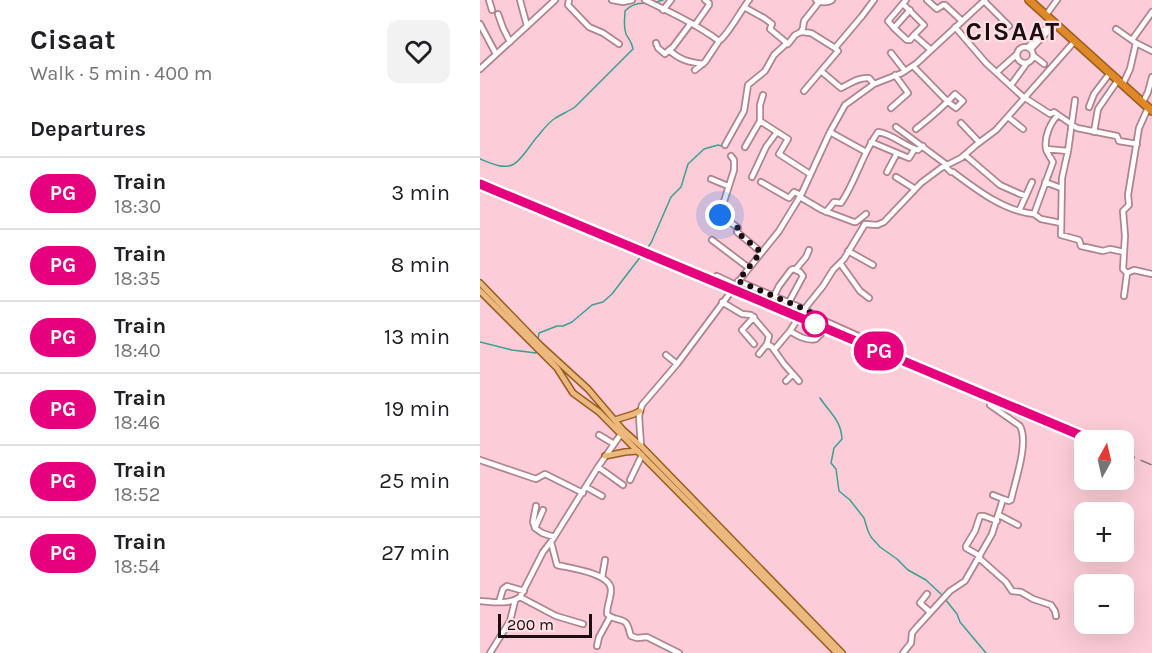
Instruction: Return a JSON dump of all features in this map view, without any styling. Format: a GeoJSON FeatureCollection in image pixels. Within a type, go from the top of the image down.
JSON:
{"type":"FeatureCollection","features":[{"type":"Feature","properties":{"kind":"highway"},"geometry":{"type":"LineString","coordinates":[[1029,0],[1148,107]]}},
{"type":"Feature","properties":{"kind":"main road"},"geometry":{"type":"LineString","coordinates":[[480,283],[552,363],[573,393],[599,412],[640,451],[842,653]]}},
{"type":"Feature","properties":{"kind":"main road"},"geometry":{"type":"LineString","coordinates":[[480,291],[588,389],[640,451]]}},
{"type":"Feature","properties":{"kind":"main road"},"geometry":{"type":"LineString","coordinates":[[615,420],[640,411]]}},
{"type":"Feature","properties":{"kind":"main road"},"geometry":{"type":"LineString","coordinates":[[605,456],[640,451]]}},
{"type":"Feature","properties":{"kind":"main road"},"geometry":{"type":"LineString","coordinates":[[684,495],[837,653]]}},
{"type":"Feature","properties":{"kind":"street"},"geometry":{"type":"LineString","coordinates":[[489,0],[492,10]]}},
{"type":"Feature","properties":{"kind":"street"},"geometry":{"type":"LineString","coordinates":[[520,0],[527,27]]}},
{"type":"Feature","properties":{"kind":"street"},"geometry":{"type":"LineString","coordinates":[[480,69],[555,0]]}},
{"type":"Feature","properties":{"kind":"street"},"geometry":{"type":"LineString","coordinates":[[569,0],[568,5],[590,27],[619,44]]}},
{"type":"Feature","properties":{"kind":"street"},"geometry":{"type":"LineString","coordinates":[[612,0],[621,2],[632,0]]}},
{"type":"Feature","properties":{"kind":"street"},"geometry":{"type":"LineString","coordinates":[[645,0],[693,24],[718,41]]}},
{"type":"Feature","properties":{"kind":"street"},"geometry":{"type":"LineString","coordinates":[[663,10],[671,0]]}},
{"type":"Feature","properties":{"kind":"street"},"geometry":{"type":"LineString","coordinates":[[695,70],[703,64],[718,41],[722,40],[749,0]]}},
{"type":"Feature","properties":{"kind":"street"},"geometry":{"type":"LineString","coordinates":[[801,32],[804,21],[817,1],[832,0]]}},
{"type":"Feature","properties":{"kind":"street"},"geometry":{"type":"LineString","coordinates":[[835,48],[873,0]]}},
{"type":"Feature","properties":{"kind":"street"},"geometry":{"type":"LineString","coordinates":[[927,0],[937,9],[945,5],[962,21]]}},
{"type":"Feature","properties":{"kind":"street"},"geometry":{"type":"LineString","coordinates":[[1046,15],[1057,0]]}},
{"type":"Feature","properties":{"kind":"street"},"geometry":{"type":"LineString","coordinates":[[630,480],[640,451],[640,411],[644,402],[677,364],[778,231],[800,196],[845,105],[874,84],[913,66],[984,1],[1009,26]]}},
{"type":"Feature","properties":{"kind":"street"},"geometry":{"type":"LineString","coordinates":[[656,43],[665,54],[674,47],[710,2]]}},
{"type":"Feature","properties":{"kind":"street"},"geometry":{"type":"LineString","coordinates":[[924,25],[904,2],[888,21],[907,40],[910,40],[930,20]]}},
{"type":"Feature","properties":{"kind":"street"},"geometry":{"type":"LineString","coordinates":[[744,7],[769,21],[772,24],[770,29],[788,43]]}},
{"type":"Feature","properties":{"kind":"street"},"geometry":{"type":"LineString","coordinates":[[894,28],[910,10]]}},
{"type":"Feature","properties":{"kind":"street"},"geometry":{"type":"LineString","coordinates":[[1094,132],[1100,105],[1130,69],[1134,41],[1152,12]]}},
{"type":"Feature","properties":{"kind":"street"},"geometry":{"type":"LineString","coordinates":[[498,14],[510,42]]}},
{"type":"Feature","properties":{"kind":"street"},"geometry":{"type":"LineString","coordinates":[[1029,49],[1054,23]]}},
{"type":"Feature","properties":{"kind":"street"},"geometry":{"type":"LineString","coordinates":[[480,24],[496,54]]}},
{"type":"Feature","properties":{"kind":"street"},"geometry":{"type":"LineString","coordinates":[[955,27],[986,63],[1023,98],[1050,114],[1053,112],[1077,128],[1117,136],[1119,141],[1137,144]]}},
{"type":"Feature","properties":{"kind":"street"},"geometry":{"type":"LineString","coordinates":[[1116,28],[1152,51]]}},
{"type":"Feature","properties":{"kind":"street"},"geometry":{"type":"LineString","coordinates":[[725,145],[744,111],[748,85],[765,71],[771,55],[801,32],[811,33],[835,48],[837,52],[804,91]]}},
{"type":"Feature","properties":{"kind":"street"},"geometry":{"type":"LineString","coordinates":[[914,35],[931,50]]}},
{"type":"Feature","properties":{"kind":"street"},"geometry":{"type":"LineString","coordinates":[[803,310],[840,263],[865,224],[877,225],[884,222],[913,188],[964,155],[978,141],[996,130],[1074,42]]}},
{"type":"Feature","properties":{"kind":"street"},"geometry":{"type":"LineString","coordinates":[[997,72],[1022,48],[1029,49],[1044,64]]}},
{"type":"Feature","properties":{"kind":"street"},"geometry":{"type":"LineString","coordinates":[[669,50],[685,62],[703,64]]}},
{"type":"Feature","properties":{"kind":"street"},"geometry":{"type":"LineString","coordinates":[[891,52],[905,71]]}},
{"type":"Feature","properties":{"kind":"street"},"geometry":{"type":"LineString","coordinates":[[1017,54],[1020,61],[1027,63]]}},
{"type":"Feature","properties":{"kind":"street"},"geometry":{"type":"LineString","coordinates":[[1011,85],[1034,56]]}},
{"type":"Feature","properties":{"kind":"street"},"geometry":{"type":"LineString","coordinates":[[913,66],[948,102],[916,129]]}},
{"type":"Feature","properties":{"kind":"street"},"geometry":{"type":"LineString","coordinates":[[821,70],[840,88],[866,78],[874,84]]}},
{"type":"Feature","properties":{"kind":"street"},"geometry":{"type":"LineString","coordinates":[[1089,107],[1110,73]]}},
{"type":"Feature","properties":{"kind":"street"},"geometry":{"type":"LineString","coordinates":[[891,108],[908,93],[895,75]]}},
{"type":"Feature","properties":{"kind":"street"},"geometry":{"type":"LineString","coordinates":[[1127,273],[1123,270],[1125,236],[1123,211],[1129,205],[1128,197],[1140,124],[1148,107],[1148,92],[1152,77]]}},
{"type":"Feature","properties":{"kind":"street"},"geometry":{"type":"LineString","coordinates":[[745,147],[760,121],[760,105],[763,95]]}},
{"type":"Feature","properties":{"kind":"street"},"geometry":{"type":"LineString","coordinates":[[1075,100],[1061,188],[1062,236],[1079,240],[1081,246],[1103,251],[1110,249],[1124,252]]}},
{"type":"Feature","properties":{"kind":"street"},"geometry":{"type":"LineString","coordinates":[[1034,214],[1053,161],[1046,149],[1050,127],[1058,115]]}},
{"type":"Feature","properties":{"kind":"street"},"geometry":{"type":"LineString","coordinates":[[1008,117],[1023,129]]}},
{"type":"Feature","properties":{"kind":"street"},"geometry":{"type":"LineString","coordinates":[[760,121],[788,139],[779,154],[810,174]]}},
{"type":"Feature","properties":{"kind":"street"},"geometry":{"type":"LineString","coordinates":[[961,123],[978,141]]}},
{"type":"Feature","properties":{"kind":"street"},"geometry":{"type":"LineString","coordinates":[[896,127],[923,146],[951,172],[997,202],[1034,214],[1041,219],[1061,223]]}},
{"type":"Feature","properties":{"kind":"street"},"geometry":{"type":"LineString","coordinates":[[752,177],[766,147],[777,132]]}},
{"type":"Feature","properties":{"kind":"street"},"geometry":{"type":"LineString","coordinates":[[830,132],[866,152]]}},
{"type":"Feature","properties":{"kind":"street"},"geometry":{"type":"LineString","coordinates":[[826,212],[834,202],[841,203],[848,194],[877,133],[882,132],[914,150]]}},
{"type":"Feature","properties":{"kind":"street"},"geometry":{"type":"LineString","coordinates":[[872,142],[908,158],[914,150],[923,146]]}},
{"type":"Feature","properties":{"kind":"street"},"geometry":{"type":"LineString","coordinates":[[1046,149],[1068,151]]}},
{"type":"Feature","properties":{"kind":"street"},"geometry":{"type":"LineString","coordinates":[[888,172],[897,153]]}},
{"type":"Feature","properties":{"kind":"street"},"geometry":{"type":"LineString","coordinates":[[964,155],[1000,185],[1026,196]]}},
{"type":"Feature","properties":{"kind":"street"},"geometry":{"type":"LineString","coordinates":[[731,156],[734,160],[734,170],[722,216],[738,228],[737,232],[761,252]]}},
{"type":"Feature","properties":{"kind":"street"},"geometry":{"type":"LineString","coordinates":[[896,177],[913,188]]}},
{"type":"Feature","properties":{"kind":"street"},"geometry":{"type":"LineString","coordinates":[[711,179],[728,186]]}},
{"type":"Feature","properties":{"kind":"street"},"geometry":{"type":"LineString","coordinates":[[761,182],[786,197],[789,198],[794,192],[826,212],[855,222],[866,214]]}},
{"type":"Feature","properties":{"kind":"street"},"geometry":{"type":"LineString","coordinates":[[1019,211],[1032,182]]}},
{"type":"Feature","properties":{"kind":"street"},"geometry":{"type":"LineString","coordinates":[[1045,182],[1061,188]]}},
{"type":"Feature","properties":{"kind":"street"},"geometry":{"type":"LineString","coordinates":[[712,240],[749,268]]}},
{"type":"Feature","properties":{"kind":"street"},"geometry":{"type":"LineString","coordinates":[[797,269],[809,250]]}},
{"type":"Feature","properties":{"kind":"street"},"geometry":{"type":"LineString","coordinates":[[848,251],[873,265]]}},
{"type":"Feature","properties":{"kind":"street"},"geometry":{"type":"LineString","coordinates":[[840,263],[860,291],[870,298]]}},
{"type":"Feature","properties":{"kind":"street"},"geometry":{"type":"LineString","coordinates":[[774,296],[790,270],[797,269],[803,276],[789,302]]}},
{"type":"Feature","properties":{"kind":"street"},"geometry":{"type":"LineString","coordinates":[[1127,273],[1134,270],[1152,274]]}},
{"type":"Feature","properties":{"kind":"street"},"geometry":{"type":"LineString","coordinates":[[1124,296],[1127,273]]}},
{"type":"Feature","properties":{"kind":"street"},"geometry":{"type":"LineString","coordinates":[[717,276],[789,302],[865,339]]}},
{"type":"Feature","properties":{"kind":"street"},"geometry":{"type":"LineString","coordinates":[[722,302],[742,315],[750,314],[769,336],[767,344],[759,354]]}},
{"type":"Feature","properties":{"kind":"street"},"geometry":{"type":"LineString","coordinates":[[754,317],[742,329],[754,344]]}},
{"type":"Feature","properties":{"kind":"street"},"geometry":{"type":"LineString","coordinates":[[774,351],[797,320]]}},
{"type":"Feature","properties":{"kind":"street"},"geometry":{"type":"LineString","coordinates":[[790,331],[800,337],[813,340],[822,333]]}},
{"type":"Feature","properties":{"kind":"street"},"geometry":{"type":"LineString","coordinates":[[767,344],[800,381]]}},
{"type":"Feature","properties":{"kind":"street"},"geometry":{"type":"LineString","coordinates":[[666,355],[677,364]]}},
{"type":"Feature","properties":{"kind":"street"},"geometry":{"type":"LineString","coordinates":[[786,381],[793,374]]}},
{"type":"Feature","properties":{"kind":"street"},"geometry":{"type":"LineString","coordinates":[[990,405],[1023,430],[1021,462],[1012,499],[1009,501],[993,495]]}},
{"type":"Feature","properties":{"kind":"street"},"geometry":{"type":"LineString","coordinates":[[490,653],[510,621],[517,599],[524,591],[545,549],[621,434]]}},
{"type":"Feature","properties":{"kind":"street"},"geometry":{"type":"LineString","coordinates":[[598,435],[614,444]]}},
{"type":"Feature","properties":{"kind":"street"},"geometry":{"type":"LineString","coordinates":[[480,460],[536,479],[545,474],[583,493]]}},
{"type":"Feature","properties":{"kind":"street"},"geometry":{"type":"LineString","coordinates":[[598,468],[623,485]]}},
{"type":"Feature","properties":{"kind":"street"},"geometry":{"type":"LineString","coordinates":[[586,487],[602,496]]}},
{"type":"Feature","properties":{"kind":"street"},"geometry":{"type":"LineString","coordinates":[[903,653],[911,643],[912,633],[950,591],[962,584],[992,534],[1003,499]]}},
{"type":"Feature","properties":{"kind":"street"},"geometry":{"type":"LineString","coordinates":[[536,506],[533,522],[535,528],[553,540],[557,565],[583,570],[602,578],[612,590],[607,610],[610,617],[625,622],[632,637],[647,637],[679,653]]}},
{"type":"Feature","properties":{"kind":"street"},"geometry":{"type":"LineString","coordinates":[[535,528],[543,510]]}},
{"type":"Feature","properties":{"kind":"street"},"geometry":{"type":"LineString","coordinates":[[999,515],[1018,525]]}},
{"type":"Feature","properties":{"kind":"street"},"geometry":{"type":"LineString","coordinates":[[997,521],[980,516],[975,531],[966,546],[968,550],[979,557],[1012,591],[1021,592],[1051,605],[1056,616]]}},
{"type":"Feature","properties":{"kind":"street"},"geometry":{"type":"LineString","coordinates":[[602,578],[605,560]]}},
{"type":"Feature","properties":{"kind":"street"},"geometry":{"type":"LineString","coordinates":[[499,602],[507,586],[524,591]]}},
{"type":"Feature","properties":{"kind":"street"},"geometry":{"type":"LineString","coordinates":[[927,594],[920,603],[930,612]]}},
{"type":"Feature","properties":{"kind":"street"},"geometry":{"type":"LineString","coordinates":[[480,601],[499,602],[517,599],[556,616],[583,624]]}},
{"type":"Feature","properties":{"kind":"street"},"geometry":{"type":"LineString","coordinates":[[597,646],[599,637],[610,617]]}},
{"type":"Feature","properties":{"kind":"waterway"},"geometry":{"type":"LineString","coordinates":[[653,3],[663,0]]}},
{"type":"Feature","properties":{"kind":"waterway"},"geometry":{"type":"LineString","coordinates":[[480,159],[504,166],[512,165],[519,160],[550,123],[575,107],[633,49],[625,31],[625,11],[636,4],[649,4]]}},
{"type":"Feature","properties":{"kind":"waterway"},"geometry":{"type":"LineString","coordinates":[[538,340],[539,333],[572,322],[592,305],[603,302],[612,294],[651,243],[671,197],[681,187],[688,164],[704,149],[718,145],[725,147]]}},
{"type":"Feature","properties":{"kind":"waterway"},"geometry":{"type":"LineString","coordinates":[[480,342],[512,350],[536,353],[536,351]]}},
{"type":"Feature","properties":{"kind":"waterway"},"geometry":{"type":"LineString","coordinates":[[820,398],[837,422],[841,432],[842,439],[834,448],[831,463],[836,469],[839,491],[850,500],[864,518],[871,537],[880,547],[908,570],[926,580],[942,595]]}},
{"type":"Feature","properties":{"kind":"waterway"},"geometry":{"type":"LineString","coordinates":[[945,599],[957,614],[960,622],[986,653]]}},
{"type":"Feature","properties":{"kind":"railway"},"geometry":{"type":"LineString","coordinates":[[480,184],[1074,433]]}},
{"type":"Feature","properties":{"kind":"railway"},"geometry":{"type":"LineString","coordinates":[[1134,457],[1152,465]]}},
{"type":"Feature","properties":{"kind":"train","name":"PG"},"geometry":{"type":"LineString","coordinates":[[480,184],[1074,433]]}},
{"type":"Feature","properties":{"kind":"district","name":"CISAAT"},"geometry":{"type":"Point","coordinates":[1013,31]}},
{"type":"Feature","properties":{"kind":"route"},"geometry":{"type":"LineString","coordinates":[[720,215],[738,228],[737,232],[761,252],[738,281],[804,309],[816,316],[815,324]]}}]}
